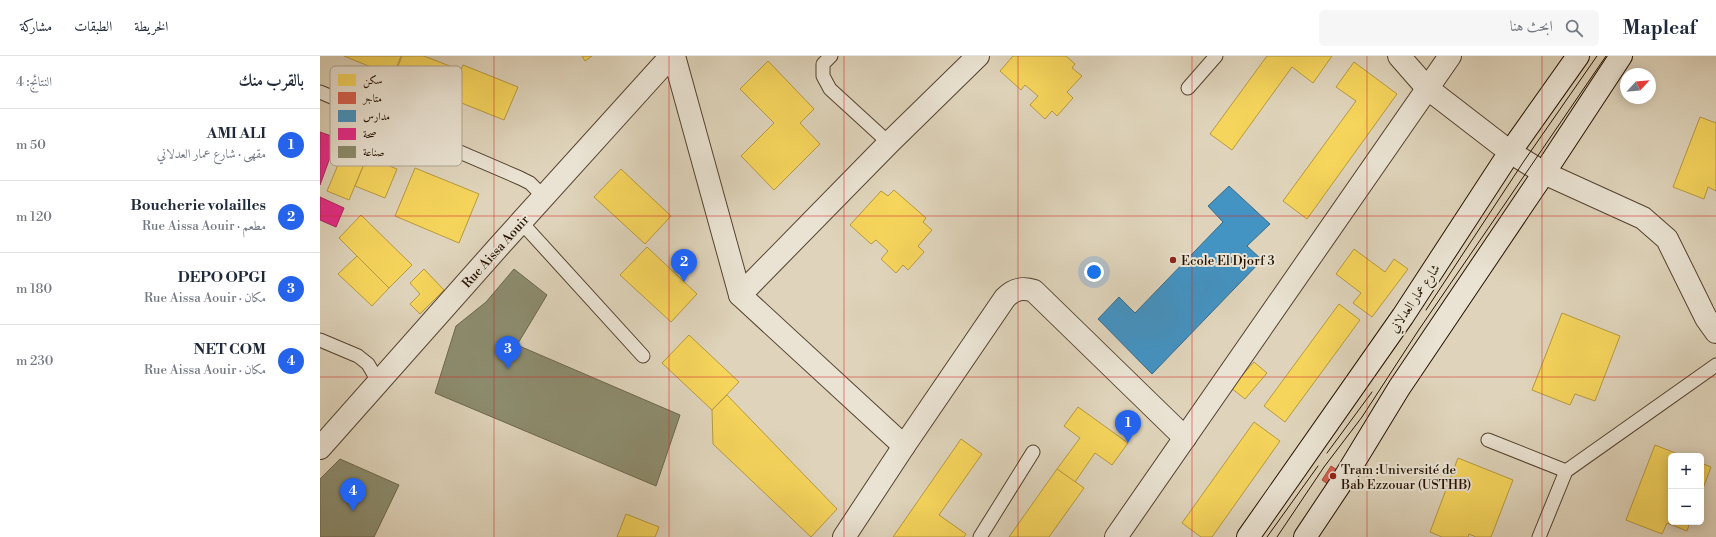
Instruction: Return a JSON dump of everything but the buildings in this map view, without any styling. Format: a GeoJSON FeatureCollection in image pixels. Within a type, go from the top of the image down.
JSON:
{"type":"FeatureCollection","features":[{"type":"Feature","properties":{"kind":"street","name":"Rue Aissa Aouir"},"geometry":{"type":"LineString","coordinates":[[320,448],[521,222],[673,56]]}},
{"type":"Feature","properties":{"kind":"street"},"geometry":{"type":"LineString","coordinates":[[673,56],[740,295],[904,446]]}},
{"type":"Feature","properties":{"kind":"street"},"geometry":{"type":"LineString","coordinates":[[740,295],[889,143],[978,56]]}},
{"type":"Feature","properties":{"kind":"street"},"geometry":{"type":"LineString","coordinates":[[1399,56],[1427,88],[1510,152],[1544,173],[1643,218],[1667,239],[1706,318],[1716,332]]}},
{"type":"Feature","properties":{"kind":"street"},"geometry":{"type":"LineString","coordinates":[[1116,537],[1450,56]]}},
{"type":"Feature","properties":{"kind":"street","name":"شارع عمار العدلاني"},"geometry":{"type":"LineString","coordinates":[[1248,537],[1403,316],[1510,152],[1578,56]]}},
{"type":"Feature","properties":{"kind":"street"},"geometry":{"type":"LineString","coordinates":[[1305,537],[1343,480],[1399,388],[1621,56]]}},
{"type":"Feature","properties":{"kind":"street"},"geometry":{"type":"LineString","coordinates":[[844,537],[1005,298],[1010,292],[1018,289],[1034,291],[1185,438]]}},
{"type":"Feature","properties":{"kind":"lane"},"geometry":{"type":"LineString","coordinates":[[831,56],[823,64],[822,76],[830,89],[889,143]]}},
{"type":"Feature","properties":{"kind":"lane"},"geometry":{"type":"LineString","coordinates":[[1188,88],[1216,56]]}},
{"type":"Feature","properties":{"kind":"lane"},"geometry":{"type":"LineString","coordinates":[[320,92],[330,96]]}},
{"type":"Feature","properties":{"kind":"lane"},"geometry":{"type":"LineString","coordinates":[[462,153],[530,183],[544,197]]}},
{"type":"Feature","properties":{"kind":"lane"},"geometry":{"type":"LineString","coordinates":[[521,222],[643,356]]}},
{"type":"Feature","properties":{"kind":"lane"},"geometry":{"type":"LineString","coordinates":[[320,340],[358,356],[368,364],[379,383]]}},
{"type":"Feature","properties":{"kind":"lane"},"geometry":{"type":"LineString","coordinates":[[1539,537],[1566,471],[1716,365]]}},
{"type":"Feature","properties":{"kind":"lane"},"geometry":{"type":"LineString","coordinates":[[1488,440],[1566,471]]}},
{"type":"Feature","properties":{"kind":"lane"},"geometry":{"type":"LineString","coordinates":[[980,537],[1033,452]]}},
{"type":"Feature","properties":{"kind":"tram line"},"geometry":{"type":"LineString","coordinates":[[1426,310],[1524,161],[1597,56]]}},
{"type":"Feature","properties":{"kind":"tram line"},"geometry":{"type":"LineString","coordinates":[[1277,537],[1324,467],[1362,417],[1418,331],[1606,56]]}},
{"type":"Feature","properties":{"kind":"tram line"},"geometry":{"type":"LineString","coordinates":[[1327,453],[1372,392]]}},
{"type":"Feature","properties":{"kind":"tram line"},"geometry":{"type":"LineString","coordinates":[[1267,537],[1318,466]]}},
{"type":"Feature","properties":{"kind":"place","name":"Ecole El Djorf 3"},"geometry":{"type":"Point","coordinates":[1173,260]}},
{"type":"Feature","properties":{"kind":"place","name":"Boucherie volailles"},"geometry":{"type":"Point","coordinates":[684,282]}},
{"type":"Feature","properties":{"kind":"place","name":"DEPO OPGI"},"geometry":{"type":"Point","coordinates":[508,369]}},
{"type":"Feature","properties":{"kind":"place","name":"AMI ALI"},"geometry":{"type":"Point","coordinates":[1128,443]}},
{"type":"Feature","properties":{"kind":"place","name":"Tram :Université de Bab Ezzouar (USTHB)"},"geometry":{"type":"Point","coordinates":[1333,476]}},
{"type":"Feature","properties":{"kind":"place","name":"NET COM"},"geometry":{"type":"Point","coordinates":[353,511]}}]}
